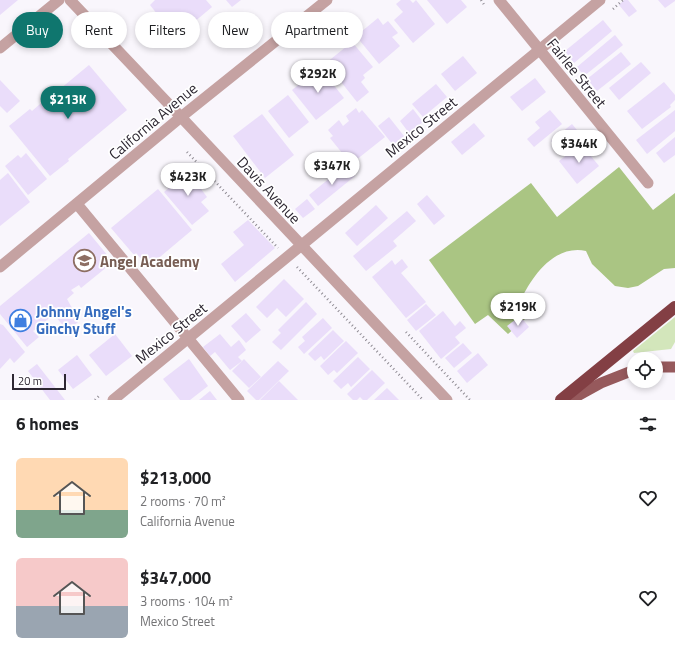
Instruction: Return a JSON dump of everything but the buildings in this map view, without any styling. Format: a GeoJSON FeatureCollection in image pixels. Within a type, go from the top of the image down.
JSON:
{"type":"FeatureCollection","features":[{"type":"Feature","properties":{"kind":"highway"},"geometry":{"type":"LineString","coordinates":[[561,400],[675,306]]}},
{"type":"Feature","properties":{"kind":"main road"},"geometry":{"type":"LineString","coordinates":[[663,367],[675,367]]}},
{"type":"Feature","properties":{"kind":"main road"},"geometry":{"type":"LineString","coordinates":[[570,400],[601,383],[627,373]]}},
{"type":"Feature","properties":{"kind":"street"},"geometry":{"type":"LineString","coordinates":[[0,48],[58,0]]}},
{"type":"Feature","properties":{"kind":"street","name":"Davis Avenue"},"geometry":{"type":"LineString","coordinates":[[70,0],[447,400]]}},
{"type":"Feature","properties":{"kind":"street","name":"California Avenue"},"geometry":{"type":"LineString","coordinates":[[0,267],[181,117],[327,0]]}},
{"type":"Feature","properties":{"kind":"street","name":"Fairlee Street"},"geometry":{"type":"LineString","coordinates":[[499,0],[648,183]]}},
{"type":"Feature","properties":{"kind":"street","name":"Mexico Street"},"geometry":{"type":"LineString","coordinates":[[113,400],[600,0]]}},
{"type":"Feature","properties":{"kind":"street"},"geometry":{"type":"LineString","coordinates":[[77,204],[239,400]]}},
{"type":"Feature","properties":{"kind":"path"},"geometry":{"type":"LineString","coordinates":[[187,152],[423,400]]}},
{"type":"Feature","properties":{"kind":"green space"},"geometry":{"type":"Polygon","coordinates":[[[619,167],[653,210],[675,193],[675,268],[664,269],[638,286],[628,288],[615,286],[592,264],[586,251],[574,250],[563,253],[553,258],[544,266],[529,284],[519,304],[525,319],[508,334],[488,315],[475,324],[429,260],[531,183],[557,217],[619,167]]]}},
{"type":"Feature","properties":{"kind":"green space"},"geometry":{"type":"Polygon","coordinates":[[[675,317],[675,342],[671,349],[643,352],[633,351],[675,317]]]}},
{"type":"Feature","properties":{"kind":"place","name":"Angel Academy"},"geometry":{"type":"Point","coordinates":[85,261]}},
{"type":"Feature","properties":{"kind":"place","name":"Johnny Angel's Ginchy Stuff"},"geometry":{"type":"Point","coordinates":[20,320]}}]}
